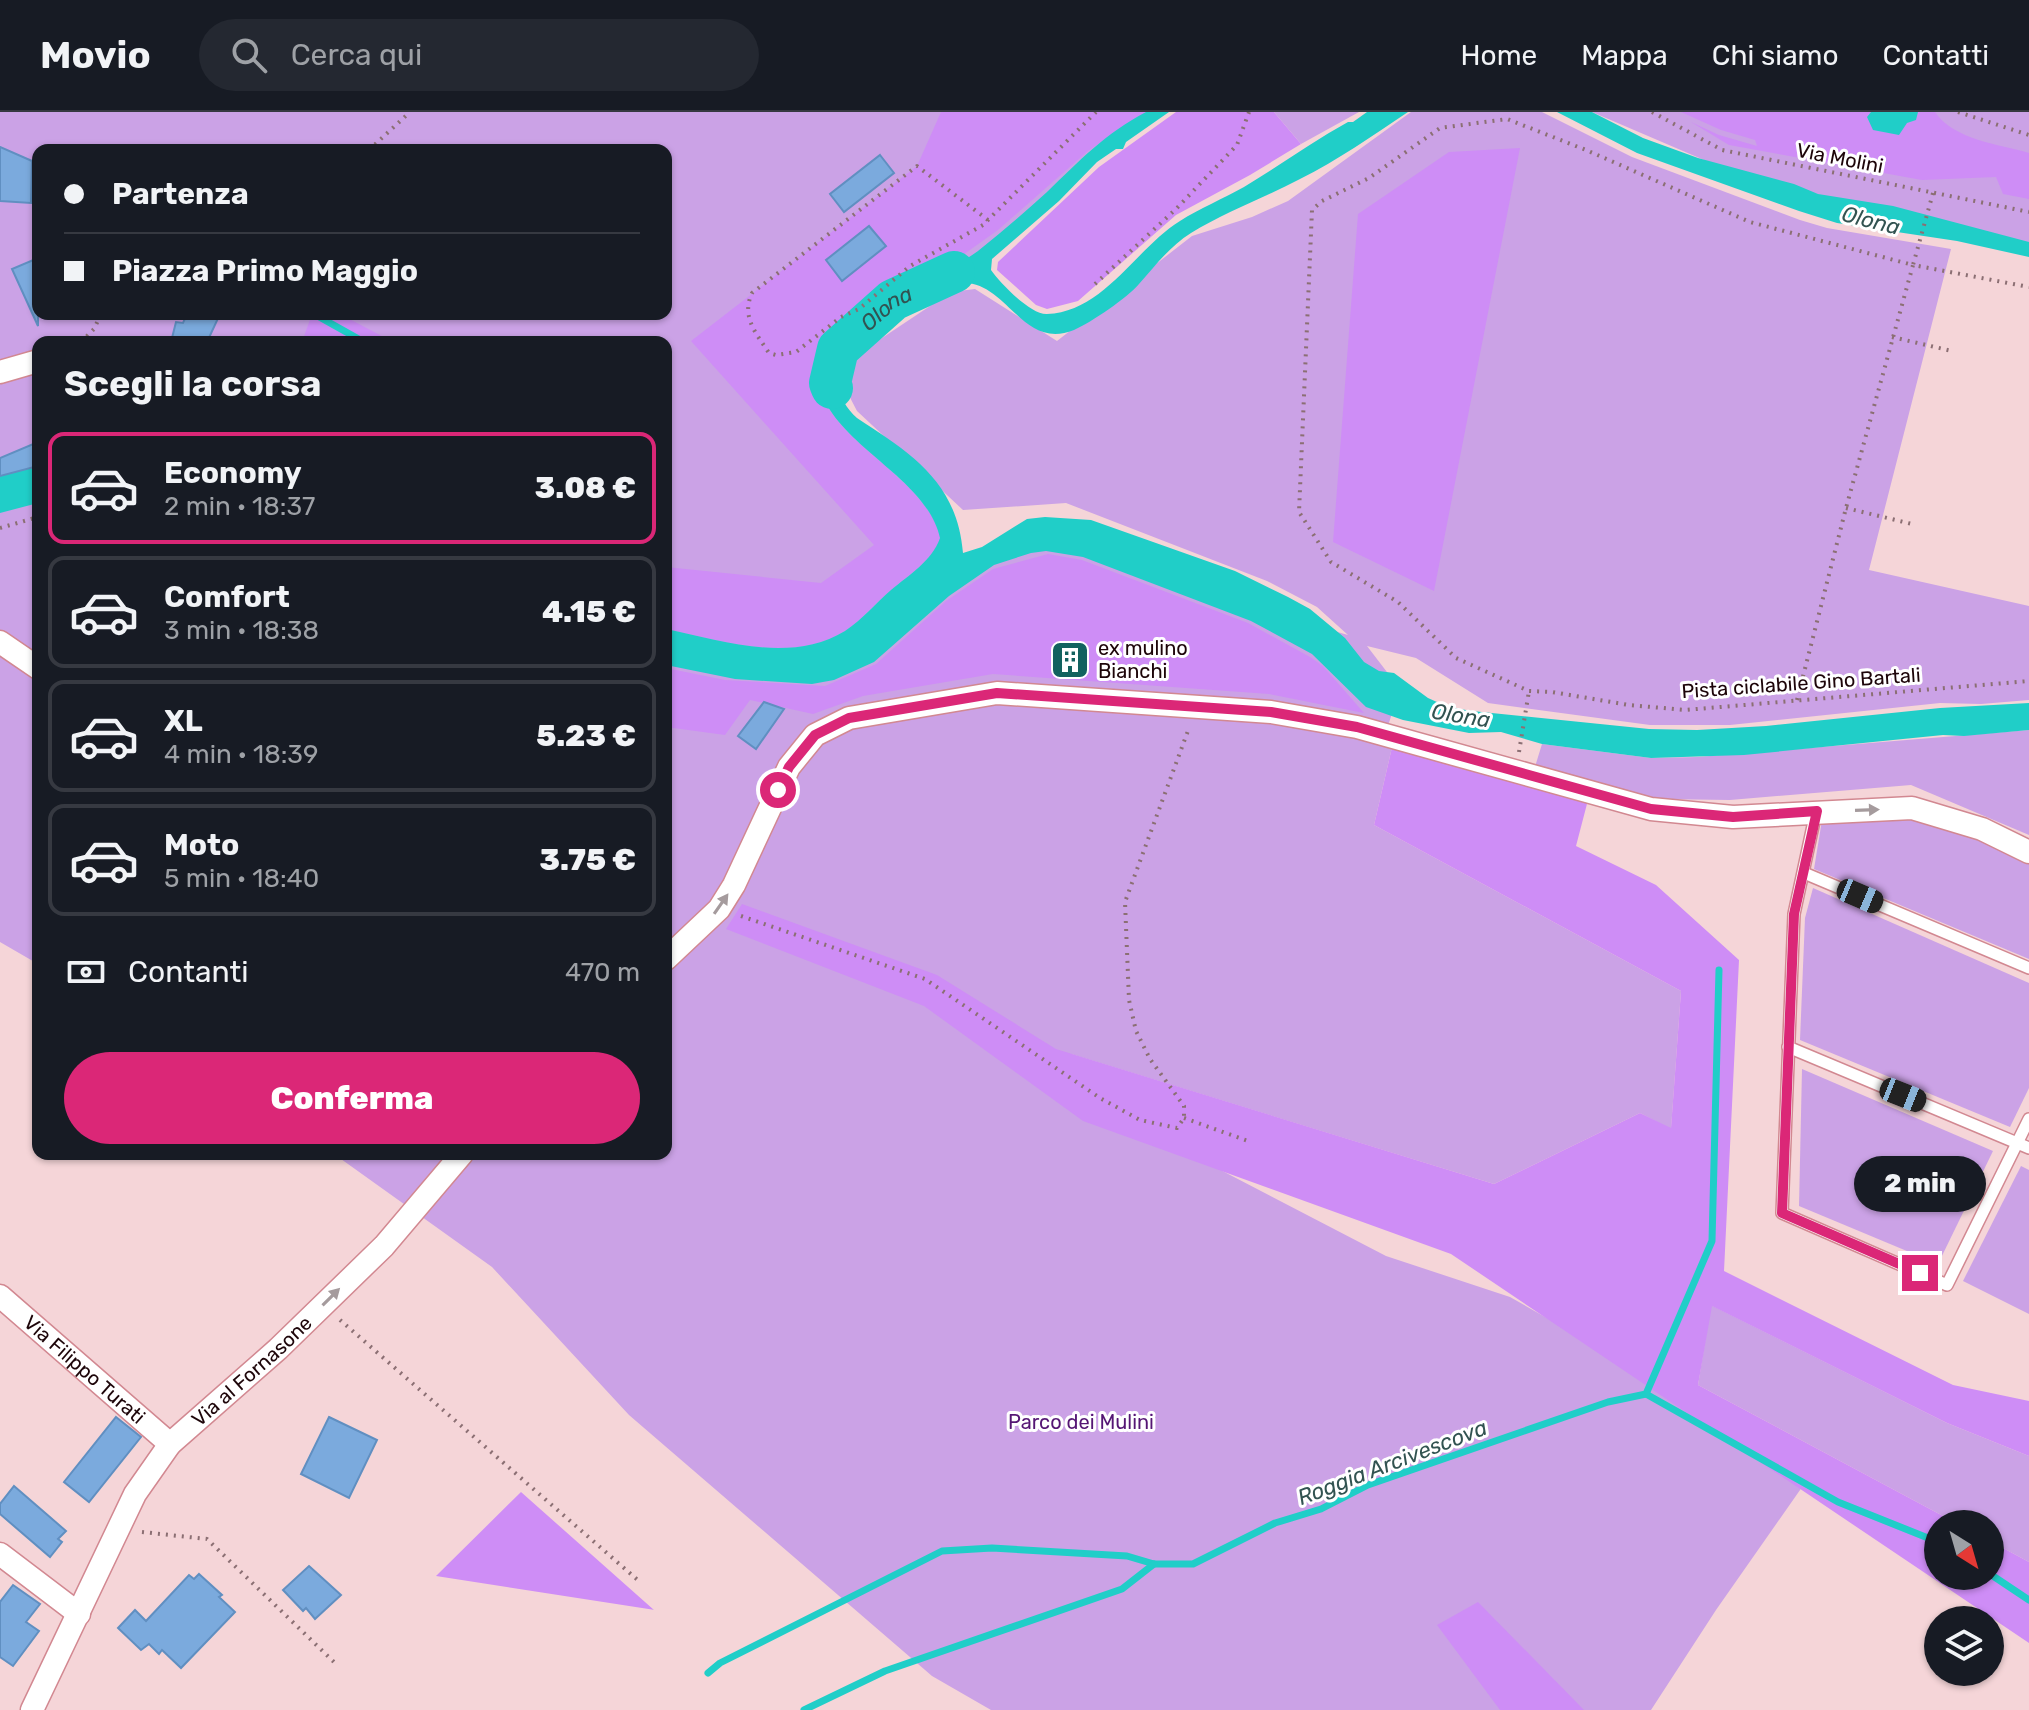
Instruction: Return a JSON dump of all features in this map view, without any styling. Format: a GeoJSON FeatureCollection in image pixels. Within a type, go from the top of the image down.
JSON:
{"type":"FeatureCollection","features":[{"type":"Feature","properties":{"kind":"street"},"geometry":{"type":"LineString","coordinates":[[0,372],[32,363]]}},
{"type":"Feature","properties":{"kind":"street"},"geometry":{"type":"LineString","coordinates":[[0,642],[32,664]]}},
{"type":"Feature","properties":{"kind":"street"},"geometry":{"type":"LineString","coordinates":[[672,953],[719,909],[734,885],[789,767],[815,735],[849,718],[997,693],[1271,712],[1357,727],[1517,761],[1651,809],[1733,817],[1912,808],[1982,829],[2029,852]]}},
{"type":"Feature","properties":{"kind":"street","name":"Via al Fornasone"},"geometry":{"type":"LineString","coordinates":[[32,1710],[135,1494],[170,1444],[278,1349],[384,1246],[457,1160]]}},
{"type":"Feature","properties":{"kind":"street","name":"Via Filippo Turati"},"geometry":{"type":"LineString","coordinates":[[0,1296],[170,1444]]}},
{"type":"Feature","properties":{"kind":"street"},"geometry":{"type":"LineString","coordinates":[[0,1554],[79,1614]]}},
{"type":"Feature","properties":{"kind":"lane"},"geometry":{"type":"LineString","coordinates":[[1817,811],[1794,914],[1782,1213],[1947,1285],[2029,1119]]}},
{"type":"Feature","properties":{"kind":"lane"},"geometry":{"type":"LineString","coordinates":[[1804,873],[2029,968]]}},
{"type":"Feature","properties":{"kind":"lane"},"geometry":{"type":"LineString","coordinates":[[1788,1047],[2029,1148]]}},
{"type":"Feature","properties":{"kind":"path"},"geometry":{"type":"LineString","coordinates":[[375,144],[410,112]]}},
{"type":"Feature","properties":{"kind":"path"},"geometry":{"type":"LineString","coordinates":[[988,220],[917,166],[752,293],[747,306],[750,323],[769,353],[796,352],[841,317],[859,309],[910,266],[988,220],[1096,112]]}},
{"type":"Feature","properties":{"kind":"path"},"geometry":{"type":"LineString","coordinates":[[1095,284],[1176,209],[1237,145],[1249,112]]}},
{"type":"Feature","properties":{"kind":"path","name":"Via Molini"},"geometry":{"type":"LineString","coordinates":[[1652,112],[1722,150],[2029,212]]}},
{"type":"Feature","properties":{"kind":"path"},"geometry":{"type":"LineString","coordinates":[[1958,112],[2029,135]]}},
{"type":"Feature","properties":{"kind":"path","name":"Pista ciclabile Gino Bartali"},"geometry":{"type":"LineString","coordinates":[[1913,265],[1750,222],[1507,119],[1440,128],[1369,178],[1322,201],[1312,210],[1299,512],[1331,562],[1398,602],[1456,658],[1529,691],[1685,710],[2029,681]]}},
{"type":"Feature","properties":{"kind":"path"},"geometry":{"type":"LineString","coordinates":[[1797,700],[1846,508],[1933,193]]}},
{"type":"Feature","properties":{"kind":"path"},"geometry":{"type":"LineString","coordinates":[[1913,265],[2029,287]]}},
{"type":"Feature","properties":{"kind":"path"},"geometry":{"type":"LineString","coordinates":[[1892,337],[1952,351]]}},
{"type":"Feature","properties":{"kind":"path"},"geometry":{"type":"LineString","coordinates":[[1846,508],[1912,524]]}},
{"type":"Feature","properties":{"kind":"path"},"geometry":{"type":"LineString","coordinates":[[0,528],[32,519]]}},
{"type":"Feature","properties":{"kind":"path"},"geometry":{"type":"LineString","coordinates":[[1517,761],[1529,691]]}},
{"type":"Feature","properties":{"kind":"path"},"geometry":{"type":"LineString","coordinates":[[719,909],[925,979],[1100,1098],[1140,1120],[1177,1128],[1184,1118],[1184,1106],[1150,1059],[1136,1031],[1129,1000],[1125,902],[1197,707]]}},
{"type":"Feature","properties":{"kind":"path"},"geometry":{"type":"LineString","coordinates":[[1184,1118],[1248,1141]]}},
{"type":"Feature","properties":{"kind":"path"},"geometry":{"type":"LineString","coordinates":[[323,1305],[640,1582]]}},
{"type":"Feature","properties":{"kind":"path"},"geometry":{"type":"LineString","coordinates":[[120,1529],[207,1539],[337,1665]]}},
{"type":"Feature","properties":{"kind":"green space","name":"Parco dei Mulini"},"geometry":{"type":"Polygon","coordinates":[[[0,112],[1154,112],[972,276],[904,306],[866,333],[838,379],[841,406],[957,558],[1098,526],[1239,604],[1348,635],[1317,607],[1267,581],[1066,503],[963,510],[857,411],[844,386],[855,356],[951,292],[975,289],[1057,341],[1192,236],[1252,217],[1288,201],[1411,112],[1542,112],[1632,157],[1800,220],[1827,228],[1951,249],[1869,570],[2029,606],[2029,700],[1940,703],[1730,725],[1650,725],[1488,703],[1416,658],[1367,646],[1400,689],[1383,741],[1393,743],[1374,825],[1681,991],[1671,1129],[1640,1113],[1494,1184],[1071,1054],[1057,1085],[1386,1256],[1510,1297],[1814,1470],[1716,1610],[1651,1710],[991,1710],[932,1676],[629,1415],[492,1267],[342,1160],[672,1160],[672,336],[32,336],[32,961],[0,942],[0,112]]]}},
{"type":"Feature","properties":{"kind":"green space"},"geometry":{"type":"Polygon","coordinates":[[[1274,112],[1359,112],[1301,144],[1274,112]]]}},
{"type":"Feature","properties":{"kind":"green space"},"geometry":{"type":"Polygon","coordinates":[[[1592,112],[2029,112],[2029,254],[1718,166],[1592,112]]]}},
{"type":"Feature","properties":{"kind":"green space"},"geometry":{"type":"Polygon","coordinates":[[[2029,730],[2029,835],[1911,785],[1730,800],[1658,799],[1534,770],[1542,744],[1651,758],[1698,757],[2029,730]]]}},
{"type":"Feature","properties":{"kind":"green space"},"geometry":{"type":"Polygon","coordinates":[[[1908,819],[1976,836],[2029,863],[2029,959],[1814,869],[1822,820],[1908,819]]]}},
{"type":"Feature","properties":{"kind":"green space"},"geometry":{"type":"Polygon","coordinates":[[[1813,888],[2029,983],[2029,1088],[2010,1127],[1800,1040],[1805,918],[1813,888]]]}},
{"type":"Feature","properties":{"kind":"green space"},"geometry":{"type":"Polygon","coordinates":[[[1802,1069],[1993,1151],[1938,1264],[1799,1206],[1802,1069]]]}},
{"type":"Feature","properties":{"kind":"green space"},"geometry":{"type":"Polygon","coordinates":[[[2021,1166],[2029,1170],[2029,1314],[1963,1281],[2021,1166]]]}},
{"type":"Feature","properties":{"kind":"green space"},"geometry":{"type":"Polygon","coordinates":[[[1711,1305],[1947,1423],[2029,1456],[2029,1562],[2004,1549],[2004,1510],[1932,1510],[1698,1385],[1711,1305]]]}},
{"type":"Feature","properties":{"kind":"shaded area"},"geometry":{"type":"Polygon","coordinates":[[[941,112],[1146,112],[1088,151],[998,230],[821,356],[821,390],[831,413],[863,447],[902,480],[933,517],[941,538],[926,561],[851,627],[824,641],[780,648],[757,647],[672,630],[672,568],[821,583],[874,545],[691,341],[917,166],[941,112]]]}},
{"type":"Feature","properties":{"kind":"shaded area"},"geometry":{"type":"Polygon","coordinates":[[[1176,112],[1274,112],[1301,144],[1176,215],[1078,301],[1047,309],[1036,305],[997,270],[998,262],[1099,167],[1176,112]]]}},
{"type":"Feature","properties":{"kind":"shaded area"},"geometry":{"type":"Polygon","coordinates":[[[1681,112],[1871,112],[1867,118],[1907,123],[1915,120],[1918,112],[1935,112],[1953,129],[1965,135],[2029,153],[2029,199],[2003,194],[1996,177],[1922,180],[1729,145],[1691,122],[1719,135],[1757,146],[1755,140],[1721,130],[1681,112]]]}},
{"type":"Feature","properties":{"kind":"shaded area"},"geometry":{"type":"Polygon","coordinates":[[[1520,148],[1434,591],[1333,542],[1358,214],[1449,152],[1520,148]]]}},
{"type":"Feature","properties":{"kind":"shaded area"},"geometry":{"type":"Polygon","coordinates":[[[310,320],[351,320],[382,336],[304,336],[310,320]]]}},
{"type":"Feature","properties":{"kind":"shaded area"},"geometry":{"type":"Polygon","coordinates":[[[1048,554],[1082,560],[1248,623],[1323,666],[1364,713],[1269,694],[993,674],[863,696],[813,714],[750,700],[725,735],[672,728],[672,669],[725,680],[825,686],[876,664],[946,601],[993,569],[1048,554]]]}},
{"type":"Feature","properties":{"kind":"shaded area"},"geometry":{"type":"Polygon","coordinates":[[[1393,743],[1588,800],[1576,846],[1656,885],[1739,960],[1724,1271],[1953,1385],[2029,1401],[2029,1456],[1947,1423],[1712,1306],[1698,1385],[1932,1510],[1924,1510],[1924,1572],[1451,1254],[1083,1121],[924,1006],[726,929],[742,904],[937,975],[1056,1049],[1494,1184],[1640,1113],[1671,1128],[1681,991],[1374,825],[1393,743]]]}},
{"type":"Feature","properties":{"kind":"shaded area"},"geometry":{"type":"Polygon","coordinates":[[[521,1492],[654,1610],[436,1576],[521,1492]]]}},
{"type":"Feature","properties":{"kind":"shaded area"},"geometry":{"type":"Polygon","coordinates":[[[2004,1549],[2029,1562],[2029,1643],[2004,1626],[2004,1606],[1974,1606],[1950,1590],[2004,1590],[2004,1549]]]}},
{"type":"Feature","properties":{"kind":"shaded area"},"geometry":{"type":"Polygon","coordinates":[[[1478,1602],[1584,1710],[1500,1710],[1437,1625],[1478,1602]]]}},
{"type":"Feature","properties":{"kind":"water"},"geometry":{"type":"Polygon","coordinates":[[[1146,112],[1169,112],[1126,142],[1123,149],[1116,149],[1097,162],[1059,201],[992,259],[991,270],[995,276],[1016,297],[1040,313],[1067,311],[1086,302],[1103,291],[1180,221],[1244,187],[1348,122],[1367,112],[1408,112],[1314,172],[1217,218],[1183,238],[1126,296],[1074,330],[1056,334],[1041,332],[993,293],[979,286],[954,284],[924,297],[851,356],[840,376],[844,402],[857,418],[896,444],[928,472],[952,507],[963,553],[982,547],[1027,519],[1091,520],[1235,571],[1288,597],[1310,609],[1345,638],[1364,662],[1379,671],[1394,673],[1428,698],[1448,707],[1472,711],[1649,729],[1697,730],[2029,703],[2029,730],[1943,735],[1744,755],[1651,758],[1542,744],[1501,732],[1469,733],[1403,720],[1366,707],[1312,654],[1251,621],[1083,557],[1046,551],[994,565],[949,596],[874,662],[834,680],[812,684],[735,679],[672,666],[672,630],[757,647],[780,648],[824,641],[851,627],[926,561],[940,538],[932,517],[918,497],[844,428],[830,409],[819,383],[825,363],[863,326],[904,294],[978,251],[1118,129],[1146,112]]]}},
{"type":"Feature","properties":{"kind":"water"},"geometry":{"type":"Polygon","coordinates":[[[1557,112],[1592,112],[1643,138],[1698,158],[1794,184],[1818,194],[1893,206],[2029,242],[2029,257],[1957,241],[1837,223],[1637,153],[1557,112]]]}},
{"type":"Feature","properties":{"kind":"water"},"geometry":{"type":"Polygon","coordinates":[[[1871,112],[1918,112],[1916,120],[1907,123],[1899,135],[1873,130],[1867,117],[1871,112]]]}},
{"type":"Feature","properties":{"kind":"water"},"geometry":{"type":"Polygon","coordinates":[[[32,468],[32,505],[0,513],[0,476],[32,468]]]}},
{"type":"Feature","properties":{"kind":"building"},"geometry":{"type":"Polygon","coordinates":[[[0,147],[32,161],[31,203],[0,201],[0,147]]]}},
{"type":"Feature","properties":{"kind":"building"},"geometry":{"type":"Polygon","coordinates":[[[880,155],[894,173],[844,212],[830,194],[880,155]]]}},
{"type":"Feature","properties":{"kind":"building"},"geometry":{"type":"Polygon","coordinates":[[[869,226],[886,246],[842,281],[826,260],[869,226]]]}},
{"type":"Feature","properties":{"kind":"building"},"geometry":{"type":"Polygon","coordinates":[[[32,261],[32,313],[12,269],[32,261]]]}},
{"type":"Feature","properties":{"kind":"building"},"geometry":{"type":"Polygon","coordinates":[[[184,320],[217,320],[210,336],[172,336],[176,322],[183,323],[184,320]]]}},
{"type":"Feature","properties":{"kind":"building"},"geometry":{"type":"Polygon","coordinates":[[[32,445],[32,468],[0,476],[0,458],[32,445]]]}},
{"type":"Feature","properties":{"kind":"building"},"geometry":{"type":"Polygon","coordinates":[[[764,702],[784,709],[756,749],[738,736],[764,702]]]}},
{"type":"Feature","properties":{"kind":"building"},"geometry":{"type":"Polygon","coordinates":[[[116,1417],[141,1437],[89,1502],[64,1482],[116,1417]]]}},
{"type":"Feature","properties":{"kind":"building"},"geometry":{"type":"Polygon","coordinates":[[[329,1417],[377,1440],[349,1498],[301,1474],[329,1417]]]}},
{"type":"Feature","properties":{"kind":"building"},"geometry":{"type":"Polygon","coordinates":[[[14,1486],[66,1531],[58,1539],[62,1542],[50,1557],[0,1514],[0,1504],[14,1486]]]}},
{"type":"Feature","properties":{"kind":"building"},"geometry":{"type":"Polygon","coordinates":[[[309,1566],[341,1595],[315,1619],[283,1590],[309,1566]]]}},
{"type":"Feature","properties":{"kind":"building"},"geometry":{"type":"Polygon","coordinates":[[[199,1574],[235,1612],[181,1668],[162,1650],[159,1654],[149,1644],[141,1650],[118,1628],[135,1610],[146,1621],[189,1575],[194,1579],[199,1574]]]}},
{"type":"Feature","properties":{"kind":"building"},"geometry":{"type":"Polygon","coordinates":[[[13,1585],[40,1604],[26,1622],[39,1631],[13,1666],[0,1657],[0,1602],[13,1585]]]}},
{"type":"Feature","properties":{"kind":"waterway","name":"Olona"},"geometry":{"type":"LineString","coordinates":[[832,388],[830,383],[838,349],[893,300],[954,272]]}},
{"type":"Feature","properties":{"kind":"waterway"},"geometry":{"type":"LineString","coordinates":[[325,320],[353,336]]}},
{"type":"Feature","properties":{"kind":"waterway","name":"Roggia Arcivescova"},"geometry":{"type":"LineString","coordinates":[[708,1673],[720,1663],[942,1551],[992,1548],[1127,1556],[1154,1564],[1193,1564],[1275,1523],[1321,1509],[1368,1485],[1608,1402],[1646,1394],[1712,1241],[1719,970]]}},
{"type":"Feature","properties":{"kind":"waterway","name":"Roggia Arcivescova"},"geometry":{"type":"LineString","coordinates":[[1646,1394],[1838,1502],[1924,1536]]}},
{"type":"Feature","properties":{"kind":"waterway","name":"Roggia Arcivescova"},"geometry":{"type":"LineString","coordinates":[[804,1710],[885,1671],[1122,1589],[1154,1564]]}},
{"type":"Feature","properties":{"kind":"waterway","name":"Roggia Arcivescova"},"geometry":{"type":"LineString","coordinates":[[2004,1583],[2029,1600]]}},
{"type":"Feature","properties":{"kind":"place","name":"ex mulino Bianchi"},"geometry":{"type":"Point","coordinates":[1070,660]}},
{"type":"Feature","properties":{"kind":"route"},"geometry":{"type":"LineString","coordinates":[[778,790],[789,767],[815,735],[849,718],[997,693],[1271,712],[1357,727],[1651,809],[1733,817],[1817,811],[1794,914],[1782,1213],[1920,1273]]}}]}
